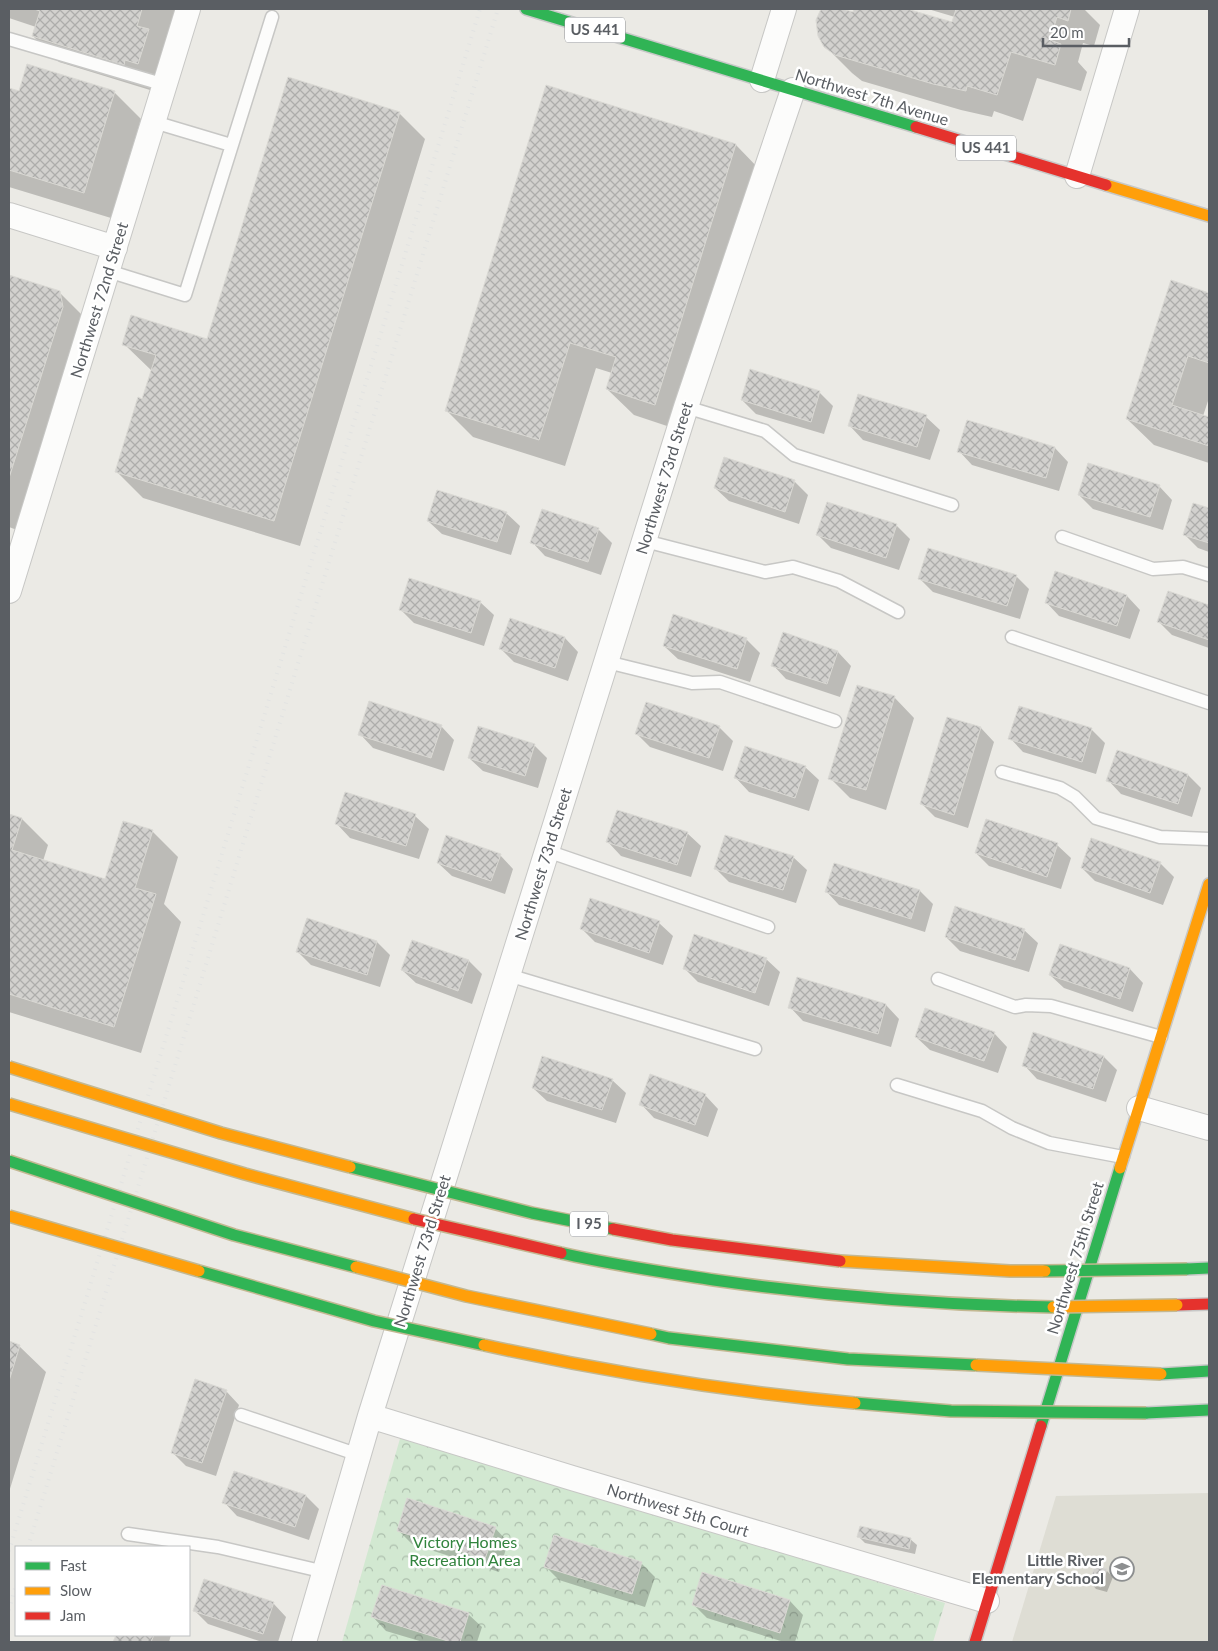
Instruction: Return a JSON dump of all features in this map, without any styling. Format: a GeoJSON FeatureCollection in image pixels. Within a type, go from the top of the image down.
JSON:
{"type":"FeatureCollection","features":[{"type":"Feature","properties":{"kind":"main road","name":"Northwest 7th Avenue"},"geometry":{"type":"LineString","coordinates":[[526,9],[1209,216]]}},
{"type":"Feature","properties":{"kind":"main road","name":"Northwest 75th Street"},"geometry":{"type":"LineString","coordinates":[[975,1642],[1138,1108],[1209,884]]}},
{"type":"Feature","properties":{"kind":"main road","name":"I 95"},"geometry":{"type":"LineString","coordinates":[[9,1067],[221,1133],[386,1177],[532,1213],[672,1240],[826,1260],[1010,1271],[1209,1268]]}},
{"type":"Feature","properties":{"kind":"main road"},"geometry":{"type":"LineString","coordinates":[[9,1104],[258,1178],[381,1211],[528,1246],[648,1270],[800,1292],[916,1302],[1045,1307],[1209,1304]]}},
{"type":"Feature","properties":{"kind":"main road"},"geometry":{"type":"LineString","coordinates":[[9,1161],[244,1238],[466,1296],[670,1338],[848,1359],[1161,1374],[1209,1371]]}},
{"type":"Feature","properties":{"kind":"main road"},"geometry":{"type":"LineString","coordinates":[[9,1216],[374,1321],[530,1355],[675,1381],[813,1399],[952,1411],[1146,1413],[1209,1410]]}},
{"type":"Feature","properties":{"kind":"street","name":"Northwest 72nd Street"},"geometry":{"type":"LineString","coordinates":[[9,591],[13,561],[108,271],[188,9]]}},
{"type":"Feature","properties":{"kind":"street"},"geometry":{"type":"LineString","coordinates":[[762,80],[784,9]]}},
{"type":"Feature","properties":{"kind":"street"},"geometry":{"type":"LineString","coordinates":[[1077,176],[1127,9]]}},
{"type":"Feature","properties":{"kind":"street","name":"Northwest 73rd Street"},"geometry":{"type":"LineString","coordinates":[[304,1642],[370,1416],[686,406],[793,90]]}},
{"type":"Feature","properties":{"kind":"street"},"geometry":{"type":"LineString","coordinates":[[9,215],[115,248]]}},
{"type":"Feature","properties":{"kind":"street"},"geometry":{"type":"LineString","coordinates":[[1138,1108],[1209,1128]]}},
{"type":"Feature","properties":{"kind":"street","name":"Northwest 5th Court"},"geometry":{"type":"LineString","coordinates":[[370,1416],[987,1602]]}},
{"type":"Feature","properties":{"kind":"lane"},"geometry":{"type":"LineString","coordinates":[[108,271],[185,295],[272,16]]}},
{"type":"Feature","properties":{"kind":"lane"},"geometry":{"type":"LineString","coordinates":[[9,39],[165,85]]}},
{"type":"Feature","properties":{"kind":"lane"},"geometry":{"type":"LineString","coordinates":[[154,122],[231,145]]}},
{"type":"Feature","properties":{"kind":"lane"},"geometry":{"type":"LineString","coordinates":[[686,406],[765,431],[794,455],[952,505]]}},
{"type":"Feature","properties":{"kind":"lane"},"geometry":{"type":"LineString","coordinates":[[1062,537],[1153,569],[1183,568],[1209,575]]}},
{"type":"Feature","properties":{"kind":"lane"},"geometry":{"type":"LineString","coordinates":[[645,541],[765,572],[793,567],[839,580],[898,612]]}},
{"type":"Feature","properties":{"kind":"lane"},"geometry":{"type":"LineString","coordinates":[[1012,637],[1209,703]]}},
{"type":"Feature","properties":{"kind":"lane"},"geometry":{"type":"LineString","coordinates":[[606,662],[692,683],[720,682],[834,721]]}},
{"type":"Feature","properties":{"kind":"lane"},"geometry":{"type":"LineString","coordinates":[[1002,772],[1060,788],[1075,797],[1096,818],[1160,837],[1209,839]]}},
{"type":"Feature","properties":{"kind":"lane"},"geometry":{"type":"LineString","coordinates":[[547,851],[768,928]]}},
{"type":"Feature","properties":{"kind":"lane"},"geometry":{"type":"LineString","coordinates":[[508,975],[755,1049]]}},
{"type":"Feature","properties":{"kind":"lane"},"geometry":{"type":"LineString","coordinates":[[938,979],[1015,1007],[1026,1005],[1051,1006],[1161,1037]]}},
{"type":"Feature","properties":{"kind":"lane"},"geometry":{"type":"LineString","coordinates":[[897,1085],[982,1111],[1012,1128],[1049,1143],[1123,1157]]}},
{"type":"Feature","properties":{"kind":"lane"},"geometry":{"type":"LineString","coordinates":[[241,1415],[359,1455]]}},
{"type":"Feature","properties":{"kind":"lane"},"geometry":{"type":"LineString","coordinates":[[128,1534],[218,1547],[325,1572]]}},
{"type":"Feature","properties":{"kind":"shaded area","name":"Little River Elementary School"},"geometry":{"type":"Polygon","coordinates":[[[1209,1493],[1209,1642],[1012,1642],[1056,1496],[1209,1493]]]}},
{"type":"Feature","properties":{"kind":"green space","name":"Victory Homes Recreation Area"},"geometry":{"type":"Polygon","coordinates":[[[401,1435],[945,1603],[933,1642],[342,1642],[401,1435]]]}},
{"type":"Feature","properties":{"kind":"building"},"geometry":{"type":"Polygon","coordinates":[[[34,9],[142,9],[137,26],[149,29],[138,64],[125,60],[124,65],[32,36],[40,11],[34,9]]]}},
{"type":"Feature","properties":{"kind":"building"},"geometry":{"type":"Polygon","coordinates":[[[821,9],[842,9],[853,12],[854,9],[907,9],[952,22],[956,9],[1071,9],[1068,21],[1057,17],[1050,40],[1061,44],[1055,65],[1011,52],[997,95],[967,86],[966,91],[933,84],[835,55],[824,47],[818,36],[816,20],[821,9]]]}},
{"type":"Feature","properties":{"kind":"building"},"geometry":{"type":"Polygon","coordinates":[[[27,64],[115,91],[84,193],[9,170],[9,88],[19,91],[27,64]]]}},
{"type":"Feature","properties":{"kind":"building"},"geometry":{"type":"Polygon","coordinates":[[[288,77],[400,112],[274,521],[115,472],[138,397],[142,399],[156,355],[122,345],[131,315],[207,339],[288,77]]]}},
{"type":"Feature","properties":{"kind":"building"},"geometry":{"type":"Polygon","coordinates":[[[546,85],[736,144],[655,405],[606,389],[616,357],[570,343],[539,440],[445,411],[546,85]]]}},
{"type":"Feature","properties":{"kind":"building"},"geometry":{"type":"Polygon","coordinates":[[[9,275],[60,291],[63,307],[9,478],[9,275]]]}},
{"type":"Feature","properties":{"kind":"building"},"geometry":{"type":"Polygon","coordinates":[[[1171,280],[1209,293],[1209,363],[1188,356],[1172,405],[1209,417],[1209,446],[1126,419],[1171,280]]]}},
{"type":"Feature","properties":{"kind":"building"},"geometry":{"type":"Polygon","coordinates":[[[750,369],[820,391],[811,422],[741,400],[750,369]]]}},
{"type":"Feature","properties":{"kind":"building"},"geometry":{"type":"Polygon","coordinates":[[[858,394],[927,415],[917,447],[848,426],[858,394]]]}},
{"type":"Feature","properties":{"kind":"building"},"geometry":{"type":"Polygon","coordinates":[[[967,420],[1055,447],[1046,478],[957,452],[967,420]]]}},
{"type":"Feature","properties":{"kind":"building"},"geometry":{"type":"Polygon","coordinates":[[[724,457],[795,480],[785,512],[714,488],[724,457]]]}},
{"type":"Feature","properties":{"kind":"building"},"geometry":{"type":"Polygon","coordinates":[[[1088,463],[1160,485],[1150,517],[1078,495],[1088,463]]]}},
{"type":"Feature","properties":{"kind":"building"},"geometry":{"type":"Polygon","coordinates":[[[437,490],[507,512],[497,542],[427,521],[437,490]]]}},
{"type":"Feature","properties":{"kind":"building"},"geometry":{"type":"Polygon","coordinates":[[[827,502],[897,524],[886,558],[816,535],[827,502]]]}},
{"type":"Feature","properties":{"kind":"building"},"geometry":{"type":"Polygon","coordinates":[[[1193,503],[1209,508],[1209,543],[1183,535],[1193,503]]]}},
{"type":"Feature","properties":{"kind":"building"},"geometry":{"type":"Polygon","coordinates":[[[542,509],[599,528],[588,562],[530,543],[542,509]]]}},
{"type":"Feature","properties":{"kind":"building"},"geometry":{"type":"Polygon","coordinates":[[[928,548],[1017,575],[1007,606],[918,579],[928,548]]]}},
{"type":"Feature","properties":{"kind":"building"},"geometry":{"type":"Polygon","coordinates":[[[1055,571],[1127,595],[1117,626],[1045,603],[1055,571]]]}},
{"type":"Feature","properties":{"kind":"building"},"geometry":{"type":"Polygon","coordinates":[[[409,578],[481,601],[471,633],[399,610],[409,578]]]}},
{"type":"Feature","properties":{"kind":"building"},"geometry":{"type":"Polygon","coordinates":[[[1168,591],[1209,605],[1209,640],[1157,622],[1168,591]]]}},
{"type":"Feature","properties":{"kind":"building"},"geometry":{"type":"Polygon","coordinates":[[[673,614],[747,638],[737,669],[663,646],[673,614]]]}},
{"type":"Feature","properties":{"kind":"building"},"geometry":{"type":"Polygon","coordinates":[[[510,618],[565,637],[555,668],[499,649],[510,618]]]}},
{"type":"Feature","properties":{"kind":"building"},"geometry":{"type":"Polygon","coordinates":[[[783,632],[838,651],[827,684],[771,666],[783,632]]]}},
{"type":"Feature","properties":{"kind":"building"},"geometry":{"type":"Polygon","coordinates":[[[857,685],[895,696],[866,790],[828,779],[857,685]]]}},
{"type":"Feature","properties":{"kind":"building"},"geometry":{"type":"Polygon","coordinates":[[[369,701],[442,725],[431,758],[358,735],[369,701]]]}},
{"type":"Feature","properties":{"kind":"building"},"geometry":{"type":"Polygon","coordinates":[[[646,702],[720,726],[709,758],[635,734],[646,702]]]}},
{"type":"Feature","properties":{"kind":"building"},"geometry":{"type":"Polygon","coordinates":[[[1019,706],[1092,728],[1082,762],[1008,739],[1019,706]]]}},
{"type":"Feature","properties":{"kind":"building"},"geometry":{"type":"Polygon","coordinates":[[[947,717],[981,727],[954,815],[920,804],[947,717]]]}},
{"type":"Feature","properties":{"kind":"building"},"geometry":{"type":"Polygon","coordinates":[[[478,726],[535,744],[525,776],[468,758],[478,726]]]}},
{"type":"Feature","properties":{"kind":"building"},"geometry":{"type":"Polygon","coordinates":[[[745,746],[806,766],[795,798],[734,778],[745,746]]]}},
{"type":"Feature","properties":{"kind":"building"},"geometry":{"type":"Polygon","coordinates":[[[1117,750],[1188,774],[1178,804],[1106,781],[1117,750]]]}},
{"type":"Feature","properties":{"kind":"building"},"geometry":{"type":"Polygon","coordinates":[[[345,792],[416,814],[406,846],[335,824],[345,792]]]}},
{"type":"Feature","properties":{"kind":"building"},"geometry":{"type":"Polygon","coordinates":[[[617,810],[688,832],[677,865],[606,842],[617,810]]]}},
{"type":"Feature","properties":{"kind":"building"},"geometry":{"type":"Polygon","coordinates":[[[9,814],[22,818],[12,850],[105,879],[123,821],[153,830],[135,888],[156,894],[114,1027],[9,994],[9,814]]]}},
{"type":"Feature","properties":{"kind":"building"},"geometry":{"type":"Polygon","coordinates":[[[986,819],[1058,843],[1047,877],[975,853],[986,819]]]}},
{"type":"Feature","properties":{"kind":"building"},"geometry":{"type":"Polygon","coordinates":[[[446,835],[501,854],[491,881],[437,863],[446,835]]]}},
{"type":"Feature","properties":{"kind":"building"},"geometry":{"type":"Polygon","coordinates":[[[725,835],[794,856],[783,890],[714,869],[725,835]]]}},
{"type":"Feature","properties":{"kind":"building"},"geometry":{"type":"Polygon","coordinates":[[[1091,838],[1161,862],[1150,893],[1081,868],[1091,838]]]}},
{"type":"Feature","properties":{"kind":"building"},"geometry":{"type":"Polygon","coordinates":[[[834,863],[920,890],[911,919],[825,892],[834,863]]]}},
{"type":"Feature","properties":{"kind":"building"},"geometry":{"type":"Polygon","coordinates":[[[590,898],[660,921],[649,953],[580,929],[590,898]]]}},
{"type":"Feature","properties":{"kind":"building"},"geometry":{"type":"Polygon","coordinates":[[[955,906],[1025,929],[1015,960],[945,937],[955,906]]]}},
{"type":"Feature","properties":{"kind":"building"},"geometry":{"type":"Polygon","coordinates":[[[307,918],[377,941],[367,975],[296,952],[307,918]]]}},
{"type":"Feature","properties":{"kind":"building"},"geometry":{"type":"Polygon","coordinates":[[[694,934],[767,958],[755,993],[683,969],[694,934]]]}},
{"type":"Feature","properties":{"kind":"building"},"geometry":{"type":"Polygon","coordinates":[[[412,940],[469,960],[458,991],[401,970],[412,940]]]}},
{"type":"Feature","properties":{"kind":"building"},"geometry":{"type":"Polygon","coordinates":[[[1060,944],[1130,968],[1120,999],[1049,975],[1060,944]]]}},
{"type":"Feature","properties":{"kind":"building"},"geometry":{"type":"Polygon","coordinates":[[[797,977],[886,1004],[878,1034],[788,1008],[797,977]]]}},
{"type":"Feature","properties":{"kind":"building"},"geometry":{"type":"Polygon","coordinates":[[[925,1008],[995,1032],[984,1061],[915,1037],[925,1008]]]}},
{"type":"Feature","properties":{"kind":"building"},"geometry":{"type":"Polygon","coordinates":[[[1033,1032],[1104,1056],[1093,1089],[1022,1066],[1033,1032]]]}},
{"type":"Feature","properties":{"kind":"building"},"geometry":{"type":"Polygon","coordinates":[[[542,1056],[613,1079],[602,1110],[532,1088],[542,1056]]]}},
{"type":"Feature","properties":{"kind":"building"},"geometry":{"type":"Polygon","coordinates":[[[650,1074],[706,1094],[695,1125],[639,1105],[650,1074]]]}},
{"type":"Feature","properties":{"kind":"building"},"geometry":{"type":"Polygon","coordinates":[[[9,1341],[20,1345],[9,1381],[9,1341]]]}},
{"type":"Feature","properties":{"kind":"building"},"geometry":{"type":"Polygon","coordinates":[[[195,1379],[227,1390],[202,1463],[171,1453],[195,1379]]]}},
{"type":"Feature","properties":{"kind":"building"},"geometry":{"type":"Polygon","coordinates":[[[234,1471],[306,1495],[295,1527],[222,1503],[234,1471]]]}},
{"type":"Feature","properties":{"kind":"building"},"geometry":{"type":"Polygon","coordinates":[[[407,1498],[496,1527],[485,1559],[397,1531],[407,1498]]]}},
{"type":"Feature","properties":{"kind":"building"},"geometry":{"type":"Polygon","coordinates":[[[860,1526],[911,1538],[909,1549],[857,1537],[860,1526]]]}},
{"type":"Feature","properties":{"kind":"building"},"geometry":{"type":"Polygon","coordinates":[[[554,1535],[642,1562],[632,1594],[544,1567],[554,1535]]]}},
{"type":"Feature","properties":{"kind":"building"},"geometry":{"type":"Polygon","coordinates":[[[1095,1565],[1107,1569],[1101,1587],[1089,1583],[1095,1565]]]}},
{"type":"Feature","properties":{"kind":"building"},"geometry":{"type":"Polygon","coordinates":[[[702,1572],[790,1600],[780,1633],[692,1605],[702,1572]]]}},
{"type":"Feature","properties":{"kind":"building"},"geometry":{"type":"Polygon","coordinates":[[[204,1579],[274,1602],[263,1634],[193,1611],[204,1579]]]}},
{"type":"Feature","properties":{"kind":"building"},"geometry":{"type":"Polygon","coordinates":[[[382,1585],[469,1613],[460,1642],[451,1642],[371,1617],[382,1585]]]}},
{"type":"Feature","properties":{"kind":"building"},"geometry":{"type":"Polygon","coordinates":[[[116,1636],[154,1636],[151,1642],[113,1642],[116,1636]]]}},
{"type":"Feature","properties":{"kind":"railway"},"geometry":{"type":"LineString","coordinates":[[9,1551],[480,9]]}},
{"type":"Feature","properties":{"kind":"railway"},"geometry":{"type":"LineString","coordinates":[[28,1546],[498,9]]}},
{"type":"Feature","properties":{"kind":"railway"},"geometry":{"type":"LineString","coordinates":[[9,1610],[15,1589]]}},
{"type":"Feature","properties":{"kind":"traffic: fast"},"geometry":{"type":"LineString","coordinates":[[526,9],[916,127]]}},
{"type":"Feature","properties":{"kind":"traffic: fast"},"geometry":{"type":"LineString","coordinates":[[9,1161],[234,1235],[356,1267]]}},
{"type":"Feature","properties":{"kind":"traffic: fast"},"geometry":{"type":"LineString","coordinates":[[350,1167],[532,1213],[613,1229]]}},
{"type":"Feature","properties":{"kind":"traffic: fast"},"geometry":{"type":"LineString","coordinates":[[1041,1426],[1120,1168]]}},
{"type":"Feature","properties":{"kind":"traffic: fast"},"geometry":{"type":"LineString","coordinates":[[561,1253],[657,1271],[798,1291],[925,1302],[1053,1307]]}},
{"type":"Feature","properties":{"kind":"traffic: fast"},"geometry":{"type":"LineString","coordinates":[[1187,1269],[1209,1268]]}},
{"type":"Feature","properties":{"kind":"traffic: fast"},"geometry":{"type":"LineString","coordinates":[[1045,1271],[1187,1269]]}},
{"type":"Feature","properties":{"kind":"traffic: fast"},"geometry":{"type":"LineString","coordinates":[[199,1271],[374,1321],[484,1345]]}},
{"type":"Feature","properties":{"kind":"traffic: fast"},"geometry":{"type":"LineString","coordinates":[[651,1334],[669,1338],[848,1359],[976,1365]]}},
{"type":"Feature","properties":{"kind":"traffic: fast"},"geometry":{"type":"LineString","coordinates":[[1161,1374],[1209,1371]]}},
{"type":"Feature","properties":{"kind":"traffic: fast"},"geometry":{"type":"LineString","coordinates":[[855,1403],[951,1411],[1146,1413]]}},
{"type":"Feature","properties":{"kind":"traffic: fast"},"geometry":{"type":"LineString","coordinates":[[1146,1413],[1209,1410]]}},
{"type":"Feature","properties":{"kind":"traffic: slow"},"geometry":{"type":"LineString","coordinates":[[1106,185],[1209,216]]}},
{"type":"Feature","properties":{"kind":"traffic: slow"},"geometry":{"type":"LineString","coordinates":[[1120,1168],[1209,884]]}},
{"type":"Feature","properties":{"kind":"traffic: slow"},"geometry":{"type":"LineString","coordinates":[[9,1067],[221,1133],[350,1167]]}},
{"type":"Feature","properties":{"kind":"traffic: slow"},"geometry":{"type":"LineString","coordinates":[[9,1104],[245,1174],[414,1219]]}},
{"type":"Feature","properties":{"kind":"traffic: slow"},"geometry":{"type":"LineString","coordinates":[[9,1216],[199,1271]]}},
{"type":"Feature","properties":{"kind":"traffic: slow"},"geometry":{"type":"LineString","coordinates":[[840,1261],[1010,1271],[1045,1271]]}},
{"type":"Feature","properties":{"kind":"traffic: slow"},"geometry":{"type":"LineString","coordinates":[[356,1267],[466,1296],[651,1334]]}},
{"type":"Feature","properties":{"kind":"traffic: slow"},"geometry":{"type":"LineString","coordinates":[[1053,1307],[1177,1305]]}},
{"type":"Feature","properties":{"kind":"traffic: slow"},"geometry":{"type":"LineString","coordinates":[[484,1345],[576,1364],[669,1380],[855,1403]]}},
{"type":"Feature","properties":{"kind":"traffic: slow"},"geometry":{"type":"LineString","coordinates":[[976,1365],[1161,1374]]}},
{"type":"Feature","properties":{"kind":"traffic: jam"},"geometry":{"type":"LineString","coordinates":[[916,127],[1106,185]]}},
{"type":"Feature","properties":{"kind":"traffic: jam"},"geometry":{"type":"LineString","coordinates":[[414,1219],[561,1253]]}},
{"type":"Feature","properties":{"kind":"traffic: jam"},"geometry":{"type":"LineString","coordinates":[[613,1229],[672,1240],[840,1261]]}},
{"type":"Feature","properties":{"kind":"traffic: jam"},"geometry":{"type":"LineString","coordinates":[[1177,1305],[1209,1304]]}},
{"type":"Feature","properties":{"kind":"traffic: jam"},"geometry":{"type":"LineString","coordinates":[[975,1642],[1041,1426]]}},
{"type":"Feature","properties":{"kind":"place","name":"Little River Elementary School"},"geometry":{"type":"Point","coordinates":[1122,1569]}}]}
